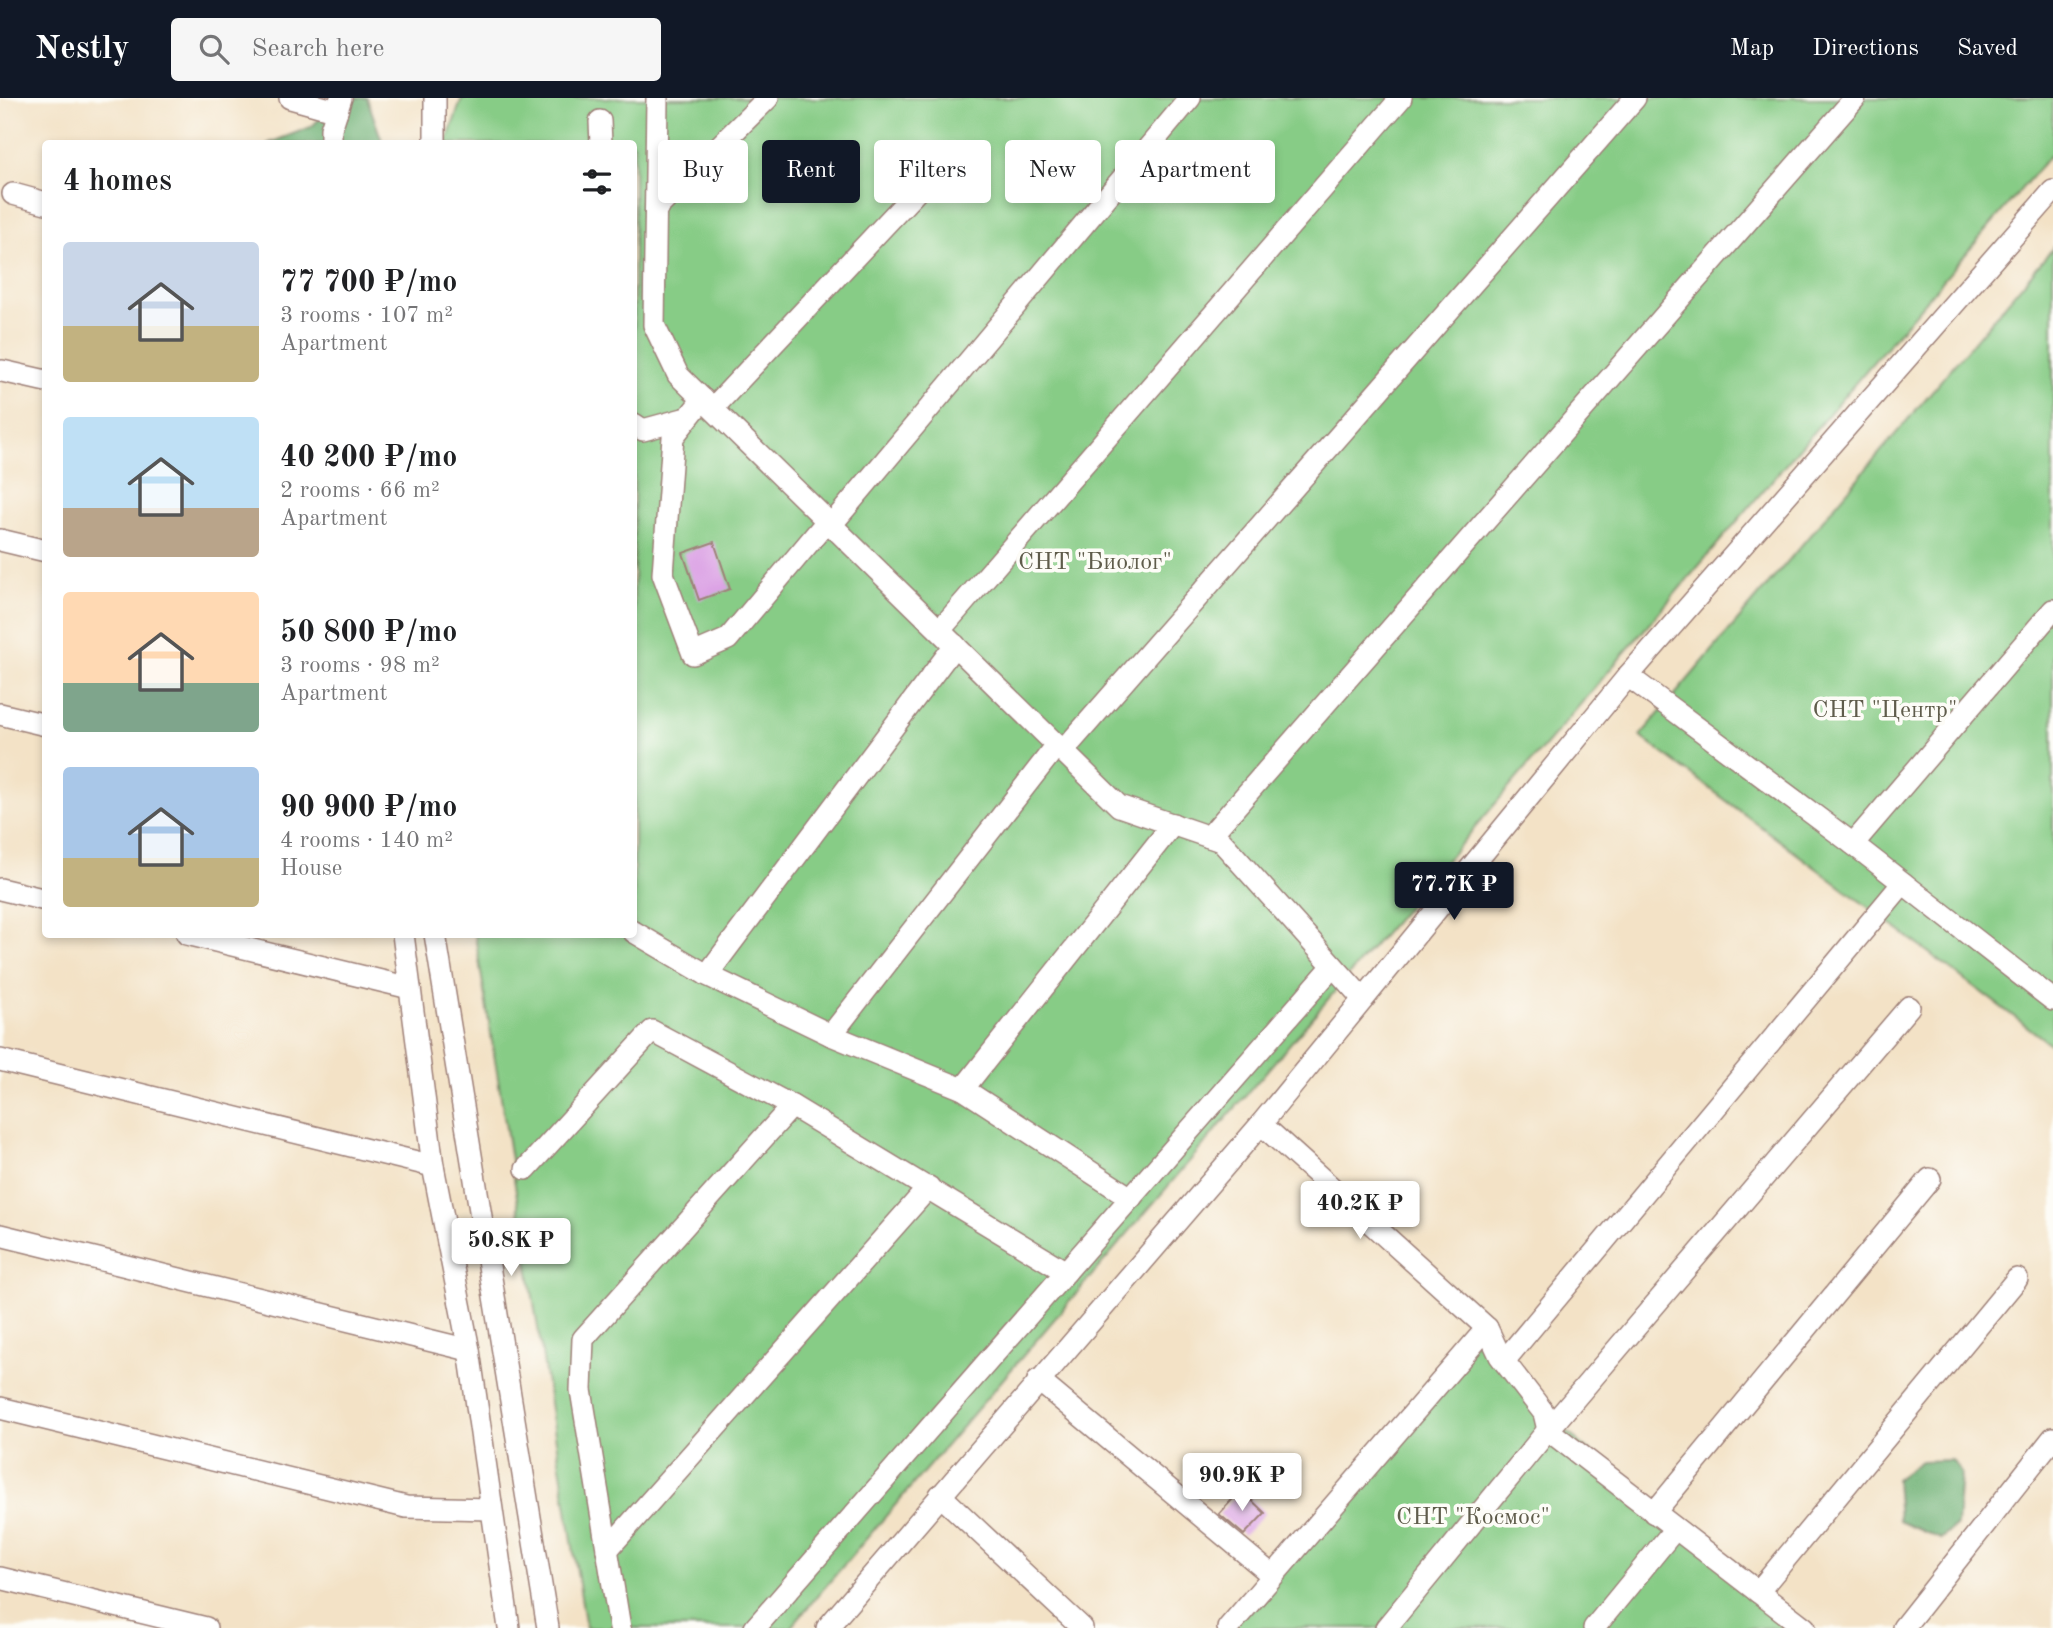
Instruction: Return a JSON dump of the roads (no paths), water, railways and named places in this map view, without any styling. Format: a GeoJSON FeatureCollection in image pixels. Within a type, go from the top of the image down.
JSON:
{"type":"FeatureCollection","features":[{"type":"Feature","properties":{"kind":"street"},"geometry":{"type":"LineString","coordinates":[[290,98],[339,104],[331,129],[331,140]]}},
{"type":"Feature","properties":{"kind":"street"},"geometry":{"type":"LineString","coordinates":[[435,98],[435,140]]}},
{"type":"Feature","properties":{"kind":"street"},"geometry":{"type":"LineString","coordinates":[[657,98],[654,325],[678,374],[1119,806],[1221,841],[1363,999]]}},
{"type":"Feature","properties":{"kind":"street"},"geometry":{"type":"LineString","coordinates":[[656,209],[768,98]]}},
{"type":"Feature","properties":{"kind":"street"},"geometry":{"type":"LineString","coordinates":[[904,203],[708,403],[687,418],[673,437],[663,574],[693,654],[728,639],[1190,98]]}},
{"type":"Feature","properties":{"kind":"street"},"geometry":{"type":"LineString","coordinates":[[707,975],[947,637],[1401,98]]}},
{"type":"Feature","properties":{"kind":"street"},"geometry":{"type":"LineString","coordinates":[[831,1035],[1060,748],[1635,98]]}},
{"type":"Feature","properties":{"kind":"street"},"geometry":{"type":"LineString","coordinates":[[1209,836],[1855,98]]}},
{"type":"Feature","properties":{"kind":"street"},"geometry":{"type":"LineString","coordinates":[[600,121],[601,140]]}},
{"type":"Feature","properties":{"kind":"street"},"geometry":{"type":"LineString","coordinates":[[827,1628],[1261,1124],[1628,676],[2053,191]]}},
{"type":"Feature","properties":{"kind":"street"},"geometry":{"type":"LineString","coordinates":[[13,194],[42,202]]}},
{"type":"Feature","properties":{"kind":"street"},"geometry":{"type":"LineString","coordinates":[[2,371],[42,380]]}},
{"type":"Feature","properties":{"kind":"street"},"geometry":{"type":"LineString","coordinates":[[637,426],[643,430],[687,418]]}},
{"type":"Feature","properties":{"kind":"street"},"geometry":{"type":"LineString","coordinates":[[0,540],[42,550]]}},
{"type":"Feature","properties":{"kind":"street"},"geometry":{"type":"LineString","coordinates":[[1853,844],[2053,610]]}},
{"type":"Feature","properties":{"kind":"street"},"geometry":{"type":"LineString","coordinates":[[1628,676],[1853,844],[2053,1000]]}},
{"type":"Feature","properties":{"kind":"street"},"geometry":{"type":"LineString","coordinates":[[0,713],[42,723]]}},
{"type":"Feature","properties":{"kind":"street"},"geometry":{"type":"LineString","coordinates":[[963,1088],[1173,824]]}},
{"type":"Feature","properties":{"kind":"street"},"geometry":{"type":"LineString","coordinates":[[1504,1361],[1903,883]]}},
{"type":"Feature","properties":{"kind":"street"},"geometry":{"type":"LineString","coordinates":[[0,890],[42,899]]}},
{"type":"Feature","properties":{"kind":"street"},"geometry":{"type":"LineString","coordinates":[[637,934],[707,975],[831,1035],[963,1088],[1131,1198]]}},
{"type":"Feature","properties":{"kind":"street"},"geometry":{"type":"LineString","coordinates":[[204,938],[410,988]]}},
{"type":"Feature","properties":{"kind":"street"},"geometry":{"type":"LineString","coordinates":[[404,938],[433,1166],[469,1350],[509,1628]]}},
{"type":"Feature","properties":{"kind":"street"},"geometry":{"type":"LineString","coordinates":[[436,938],[548,1628]]}},
{"type":"Feature","properties":{"kind":"street"},"geometry":{"type":"LineString","coordinates":[[755,1628],[1333,966]]}},
{"type":"Feature","properties":{"kind":"street"},"geometry":{"type":"LineString","coordinates":[[1386,1628],[1548,1430],[1909,1007]]}},
{"type":"Feature","properties":{"kind":"street"},"geometry":{"type":"LineString","coordinates":[[526,1169],[652,1031],[792,1106],[1066,1272]]}},
{"type":"Feature","properties":{"kind":"street"},"geometry":{"type":"LineString","coordinates":[[0,1060],[433,1166]]}},
{"type":"Feature","properties":{"kind":"street"},"geometry":{"type":"LineString","coordinates":[[620,1628],[581,1390],[583,1339],[792,1106]]}},
{"type":"Feature","properties":{"kind":"street"},"geometry":{"type":"LineString","coordinates":[[1261,1124],[1487,1328],[1504,1361],[1544,1413],[1548,1430],[1805,1628]]}},
{"type":"Feature","properties":{"kind":"street"},"geometry":{"type":"LineString","coordinates":[[1654,1513],[1930,1179]]}},
{"type":"Feature","properties":{"kind":"street"},"geometry":{"type":"LineString","coordinates":[[607,1550],[929,1187]]}},
{"type":"Feature","properties":{"kind":"street"},"geometry":{"type":"LineString","coordinates":[[0,1235],[469,1350]]}},
{"type":"Feature","properties":{"kind":"street"},"geometry":{"type":"LineString","coordinates":[[1758,1592],[2017,1279]]}},
{"type":"Feature","properties":{"kind":"street"},"geometry":{"type":"LineString","coordinates":[[1228,1628],[1487,1328]]}},
{"type":"Feature","properties":{"kind":"street"},"geometry":{"type":"LineString","coordinates":[[1038,1380],[1273,1576]]}},
{"type":"Feature","properties":{"kind":"street"},"geometry":{"type":"LineString","coordinates":[[0,1408],[405,1507],[490,1509]]}},
{"type":"Feature","properties":{"kind":"street"},"geometry":{"type":"LineString","coordinates":[[1903,1628],[2053,1438]]}},
{"type":"Feature","properties":{"kind":"street"},"geometry":{"type":"LineString","coordinates":[[940,1495],[1082,1628]]}},
{"type":"Feature","properties":{"kind":"street"},"geometry":{"type":"LineString","coordinates":[[1594,1628],[1675,1529]]}},
{"type":"Feature","properties":{"kind":"street"},"geometry":{"type":"LineString","coordinates":[[0,1578],[206,1628]]}},
{"type":"Feature","properties":{"kind":"park label","name":"СНТ \"Биолог\""},"geometry":{"type":"Point","coordinates":[1095,561]}},
{"type":"Feature","properties":{"kind":"park label","name":"СНТ \"Центр\""},"geometry":{"type":"Point","coordinates":[1885,709]}},
{"type":"Feature","properties":{"kind":"park label","name":"СНТ \"Космос\""},"geometry":{"type":"Point","coordinates":[1473,1516]}}]}
